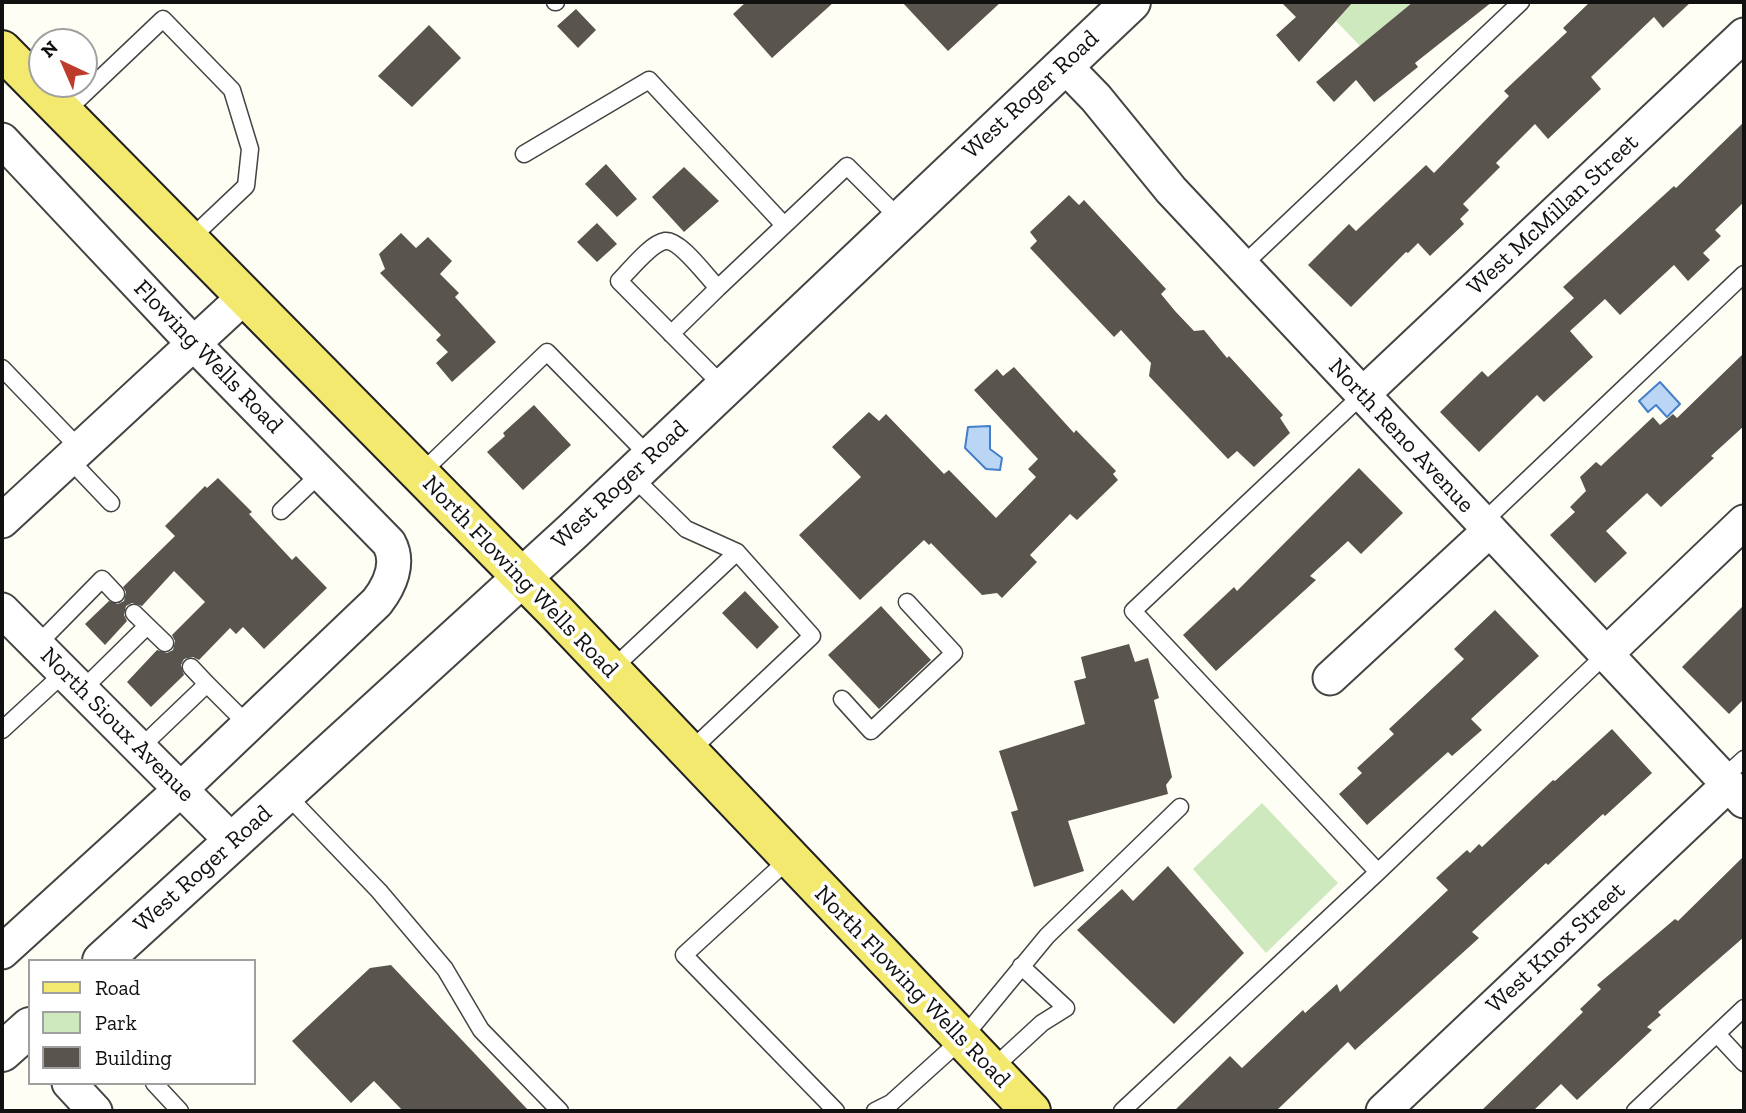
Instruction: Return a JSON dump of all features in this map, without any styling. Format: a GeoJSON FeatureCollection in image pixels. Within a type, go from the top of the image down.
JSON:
{"type":"FeatureCollection","features":[{"type":"Feature","properties":{"kind":"main road","name":"North Flowing Wells Road"},"geometry":{"type":"LineString","coordinates":[[2,50],[522,577],[1031,1111]]}},
{"type":"Feature","properties":{"kind":"street","name":"West Roger Road"},"geometry":{"type":"LineString","coordinates":[[104,959],[725,388],[1064,65],[1113,7]]}},
{"type":"Feature","properties":{"kind":"street","name":"West McMillan Street"},"geometry":{"type":"LineString","coordinates":[[1362,395],[1744,35]]}},
{"type":"Feature","properties":{"kind":"street","name":"North Reno Avenue"},"geometry":{"type":"LineString","coordinates":[[1064,65],[1096,98],[1171,190],[1605,655],[1735,781]]}},
{"type":"Feature","properties":{"kind":"street","name":"Flowing Wells Road"},"geometry":{"type":"LineString","coordinates":[[2,140],[194,344],[389,542],[393,551],[391,581],[377,602],[248,726]]}},
{"type":"Feature","properties":{"kind":"street"},"geometry":{"type":"LineString","coordinates":[[2,521],[244,297]]}},
{"type":"Feature","properties":{"kind":"street"},"geometry":{"type":"LineString","coordinates":[[1605,655],[1744,522]]}},
{"type":"Feature","properties":{"kind":"street"},"geometry":{"type":"LineString","coordinates":[[1330,678],[1486,526]]}},
{"type":"Feature","properties":{"kind":"street","name":"North Sioux Avenue"},"geometry":{"type":"LineString","coordinates":[[2,610],[233,842]]}},
{"type":"Feature","properties":{"kind":"street"},"geometry":{"type":"LineString","coordinates":[[2,952],[248,726]]}},
{"type":"Feature","properties":{"kind":"street","name":"West Knox Street"},"geometry":{"type":"LineString","coordinates":[[1383,1111],[1735,781]]}},
{"type":"Feature","properties":{"kind":"street"},"geometry":{"type":"LineString","coordinates":[[71,1085],[95,1111]]}},
{"type":"Feature","properties":{"kind":"lane"},"geometry":{"type":"LineString","coordinates":[[1242,266],[1521,2]]}},
{"type":"Feature","properties":{"kind":"lane"},"geometry":{"type":"LineString","coordinates":[[64,113],[163,19],[232,90],[250,149],[246,186],[189,240]]}},
{"type":"Feature","properties":{"kind":"lane"},"geometry":{"type":"LineString","coordinates":[[524,155],[649,80],[785,225]]}},
{"type":"Feature","properties":{"kind":"lane"},"geometry":{"type":"LineString","coordinates":[[671,334],[847,166],[901,220]]}},
{"type":"Feature","properties":{"kind":"lane"},"geometry":{"type":"LineString","coordinates":[[718,288],[677,243],[664,241],[652,248],[619,281],[725,388]]}},
{"type":"Feature","properties":{"kind":"lane"},"geometry":{"type":"LineString","coordinates":[[1486,526],[1744,274]]}},
{"type":"Feature","properties":{"kind":"lane"},"geometry":{"type":"LineString","coordinates":[[420,474],[547,352],[641,467],[686,529],[737,552],[813,636],[689,752]]}},
{"type":"Feature","properties":{"kind":"lane"},"geometry":{"type":"LineString","coordinates":[[2,368],[111,503]]}},
{"type":"Feature","properties":{"kind":"lane"},"geometry":{"type":"LineString","coordinates":[[1362,395],[1133,611],[1378,872]]}},
{"type":"Feature","properties":{"kind":"lane"},"geometry":{"type":"LineString","coordinates":[[281,511],[321,473]]}},
{"type":"Feature","properties":{"kind":"lane"},"geometry":{"type":"LineString","coordinates":[[611,670],[737,552]]}},
{"type":"Feature","properties":{"kind":"lane"},"geometry":{"type":"LineString","coordinates":[[37,645],[102,579],[116,594]]}},
{"type":"Feature","properties":{"kind":"lane"},"geometry":{"type":"LineString","coordinates":[[842,699],[871,731],[954,653],[907,602]]}},
{"type":"Feature","properties":{"kind":"lane"},"geometry":{"type":"LineString","coordinates":[[134,613],[165,643]]}},
{"type":"Feature","properties":{"kind":"lane"},"geometry":{"type":"LineString","coordinates":[[2,730],[147,626]]}},
{"type":"Feature","properties":{"kind":"lane"},"geometry":{"type":"LineString","coordinates":[[1122,1111],[1605,655]]}},
{"type":"Feature","properties":{"kind":"lane"},"geometry":{"type":"LineString","coordinates":[[191,667],[248,726]]}},
{"type":"Feature","properties":{"kind":"lane"},"geometry":{"type":"LineString","coordinates":[[140,748],[207,684]]}},
{"type":"Feature","properties":{"kind":"lane"},"geometry":{"type":"LineString","coordinates":[[285,793],[379,891],[445,969],[481,1030],[560,1111]]}},
{"type":"Feature","properties":{"kind":"lane"},"geometry":{"type":"LineString","coordinates":[[875,1111],[891,1103],[962,1039],[1056,926],[1180,807]]}},
{"type":"Feature","properties":{"kind":"lane"},"geometry":{"type":"LineString","coordinates":[[790,858],[684,955],[836,1111]]}},
{"type":"Feature","properties":{"kind":"lane"},"geometry":{"type":"LineString","coordinates":[[991,1070],[1042,1023],[1066,1008],[1021,966]]}},
{"type":"Feature","properties":{"kind":"lane"},"geometry":{"type":"LineString","coordinates":[[1635,1111],[1744,1008]]}},
{"type":"Feature","properties":{"kind":"lane"},"geometry":{"type":"LineString","coordinates":[[1717,1034],[1744,1063]]}},
{"type":"Feature","properties":{"kind":"lane"},"geometry":{"type":"LineString","coordinates":[[156,1085],[180,1111]]}},
{"type":"Feature","properties":{"kind":"green space"},"geometry":{"type":"Polygon","coordinates":[[[1353,2],[1413,2],[1360,46],[1336,21],[1353,2]]]}},
{"type":"Feature","properties":{"kind":"green space"},"geometry":{"type":"Polygon","coordinates":[[[1262,803],[1338,883],[1266,953],[1193,869],[1262,803]]]}},
{"type":"Feature","properties":{"kind":"water"},"geometry":{"type":"Polygon","coordinates":[[[1660,382],[1680,404],[1667,417],[1656,405],[1648,412],[1639,401],[1660,382]]]}},
{"type":"Feature","properties":{"kind":"water"},"geometry":{"type":"Polygon","coordinates":[[[990,426],[990,449],[1002,458],[1000,470],[986,469],[965,448],[968,427],[990,426]]]}},
{"type":"Feature","properties":{"kind":"building"},"geometry":{"type":"Polygon","coordinates":[[[746,2],[834,2],[772,58],[733,14],[746,2]]]}},
{"type":"Feature","properties":{"kind":"building"},"geometry":{"type":"Polygon","coordinates":[[[902,2],[1001,2],[948,51],[902,2]]]}},
{"type":"Feature","properties":{"kind":"building"},"geometry":{"type":"Polygon","coordinates":[[[1281,2],[1353,2],[1299,62],[1276,35],[1296,17],[1281,2]]]}},
{"type":"Feature","properties":{"kind":"building"},"geometry":{"type":"Polygon","coordinates":[[[1413,2],[1492,2],[1415,63],[1418,67],[1374,102],[1356,80],[1334,102],[1316,82],[1413,2]]]}},
{"type":"Feature","properties":{"kind":"building"},"geometry":{"type":"Polygon","coordinates":[[[1590,2],[1691,2],[1663,28],[1654,17],[1591,77],[1601,89],[1548,139],[1535,124],[1496,163],[1500,167],[1463,204],[1469,210],[1460,219],[1464,224],[1430,256],[1418,243],[1351,307],[1308,265],[1349,224],[1356,231],[1426,165],[1434,173],[1509,96],[1504,91],[1567,32],[1563,28],[1590,2]]]}},
{"type":"Feature","properties":{"kind":"building"},"geometry":{"type":"Polygon","coordinates":[[[576,9],[596,30],[578,48],[557,26],[576,9]]]}},
{"type":"Feature","properties":{"kind":"building"},"geometry":{"type":"Polygon","coordinates":[[[429,25],[461,58],[412,107],[378,76],[429,25]]]}},
{"type":"Feature","properties":{"kind":"building"},"geometry":{"type":"Polygon","coordinates":[[[1744,122],[1744,202],[1715,230],[1721,236],[1703,253],[1710,260],[1688,281],[1674,265],[1620,315],[1605,299],[1570,331],[1593,357],[1544,402],[1537,395],[1479,452],[1440,412],[1482,371],[1488,377],[1574,298],[1563,287],[1674,186],[1676,188],[1744,122]]]}},
{"type":"Feature","properties":{"kind":"building"},"geometry":{"type":"Polygon","coordinates":[[[606,164],[637,199],[617,217],[585,184],[606,164]]]}},
{"type":"Feature","properties":{"kind":"building"},"geometry":{"type":"Polygon","coordinates":[[[684,167],[719,201],[684,232],[652,197],[684,167]]]}},
{"type":"Feature","properties":{"kind":"building"},"geometry":{"type":"Polygon","coordinates":[[[1069,195],[1079,205],[1084,200],[1166,289],[1161,294],[1175,311],[1194,331],[1204,330],[1227,358],[1229,356],[1283,415],[1280,418],[1290,433],[1254,467],[1237,451],[1228,459],[1149,376],[1151,363],[1121,330],[1114,337],[1030,248],[1037,241],[1030,232],[1069,195]]]}},
{"type":"Feature","properties":{"kind":"building"},"geometry":{"type":"Polygon","coordinates":[[[597,223],[617,244],[597,262],[577,242],[597,223]]]}},
{"type":"Feature","properties":{"kind":"building"},"geometry":{"type":"Polygon","coordinates":[[[401,233],[416,248],[428,237],[452,261],[440,274],[459,293],[455,297],[496,342],[452,382],[436,363],[448,352],[436,340],[441,335],[380,273],[385,269],[379,254],[401,233]]]}},
{"type":"Feature","properties":{"kind":"building"},"geometry":{"type":"Polygon","coordinates":[[[1744,353],[1744,426],[1661,507],[1647,493],[1606,531],[1627,553],[1595,583],[1550,535],[1575,512],[1570,507],[1586,491],[1580,477],[1596,462],[1601,466],[1653,417],[1660,425],[1673,414],[1677,418],[1744,353]]]}},
{"type":"Feature","properties":{"kind":"building"},"geometry":{"type":"Polygon","coordinates":[[[1014,367],[1074,433],[1076,430],[1116,471],[1113,474],[1118,480],[1077,520],[1070,514],[1030,555],[1037,562],[1002,598],[997,593],[982,595],[931,543],[929,545],[924,540],[860,600],[799,535],[861,477],[832,447],[869,412],[879,421],[886,414],[944,474],[949,470],[996,518],[1036,477],[1028,469],[1038,459],[974,390],[997,369],[1003,376],[1014,367]]]}},
{"type":"Feature","properties":{"kind":"building"},"geometry":{"type":"Polygon","coordinates":[[[534,405],[571,445],[523,490],[487,452],[505,436],[503,433],[534,405]]]}},
{"type":"Feature","properties":{"kind":"building"},"geometry":{"type":"Polygon","coordinates":[[[1359,468],[1403,513],[1361,554],[1348,541],[1310,576],[1316,580],[1216,671],[1183,635],[1234,587],[1237,591],[1359,468]]]}},
{"type":"Feature","properties":{"kind":"building"},"geometry":{"type":"Polygon","coordinates":[[[218,478],[252,512],[249,514],[292,560],[296,556],[327,588],[264,649],[243,627],[236,634],[230,628],[199,660],[193,657],[184,659],[181,665],[184,675],[151,707],[127,682],[157,650],[167,653],[173,650],[175,641],[172,635],[205,602],[174,571],[142,606],[132,603],[126,606],[124,615],[127,621],[105,645],[85,624],[109,601],[118,604],[124,601],[126,592],[123,587],[175,536],[165,526],[205,486],[207,488],[218,478]]]}},
{"type":"Feature","properties":{"kind":"building"},"geometry":{"type":"Polygon","coordinates":[[[745,591],[779,627],[757,649],[722,613],[745,591]]]}},
{"type":"Feature","properties":{"kind":"building"},"geometry":{"type":"Polygon","coordinates":[[[1744,605],[1744,699],[1729,714],[1682,667],[1744,605]]]}},
{"type":"Feature","properties":{"kind":"building"},"geometry":{"type":"Polygon","coordinates":[[[881,606],[931,660],[879,709],[828,655],[881,606]]]}},
{"type":"Feature","properties":{"kind":"building"},"geometry":{"type":"Polygon","coordinates":[[[1495,610],[1539,656],[1471,719],[1482,730],[1452,756],[1448,752],[1367,825],[1339,794],[1362,773],[1357,768],[1394,734],[1389,729],[1464,659],[1454,649],[1495,610]]]}},
{"type":"Feature","properties":{"kind":"building"},"geometry":{"type":"Polygon","coordinates":[[[1129,644],[1135,662],[1148,658],[1159,698],[1154,700],[1172,777],[1166,785],[1168,794],[1068,821],[1084,871],[1034,887],[1011,812],[1018,810],[999,751],[1085,724],[1074,681],[1086,678],[1081,657],[1129,644]]]}},
{"type":"Feature","properties":{"kind":"building"},"geometry":{"type":"Polygon","coordinates":[[[1612,729],[1652,773],[1548,865],[1546,863],[1472,932],[1479,938],[1355,1050],[1348,1042],[1276,1111],[1174,1111],[1230,1056],[1242,1068],[1303,1010],[1305,1013],[1337,984],[1340,992],[1448,890],[1436,878],[1467,850],[1470,853],[1479,844],[1482,847],[1612,729]]]}},
{"type":"Feature","properties":{"kind":"building"},"geometry":{"type":"Polygon","coordinates":[[[1744,856],[1744,937],[1658,1012],[1661,1015],[1647,1027],[1652,1030],[1577,1100],[1561,1084],[1533,1111],[1481,1111],[1583,1012],[1580,1009],[1601,989],[1597,985],[1675,919],[1678,921],[1744,856]]]}},
{"type":"Feature","properties":{"kind":"building"},"geometry":{"type":"Polygon","coordinates":[[[1168,866],[1244,953],[1174,1024],[1077,930],[1122,889],[1133,901],[1168,866]]]}},
{"type":"Feature","properties":{"kind":"building"},"geometry":{"type":"Polygon","coordinates":[[[391,965],[529,1111],[403,1111],[374,1081],[351,1103],[292,1041],[370,968],[391,965]]]}}]}
